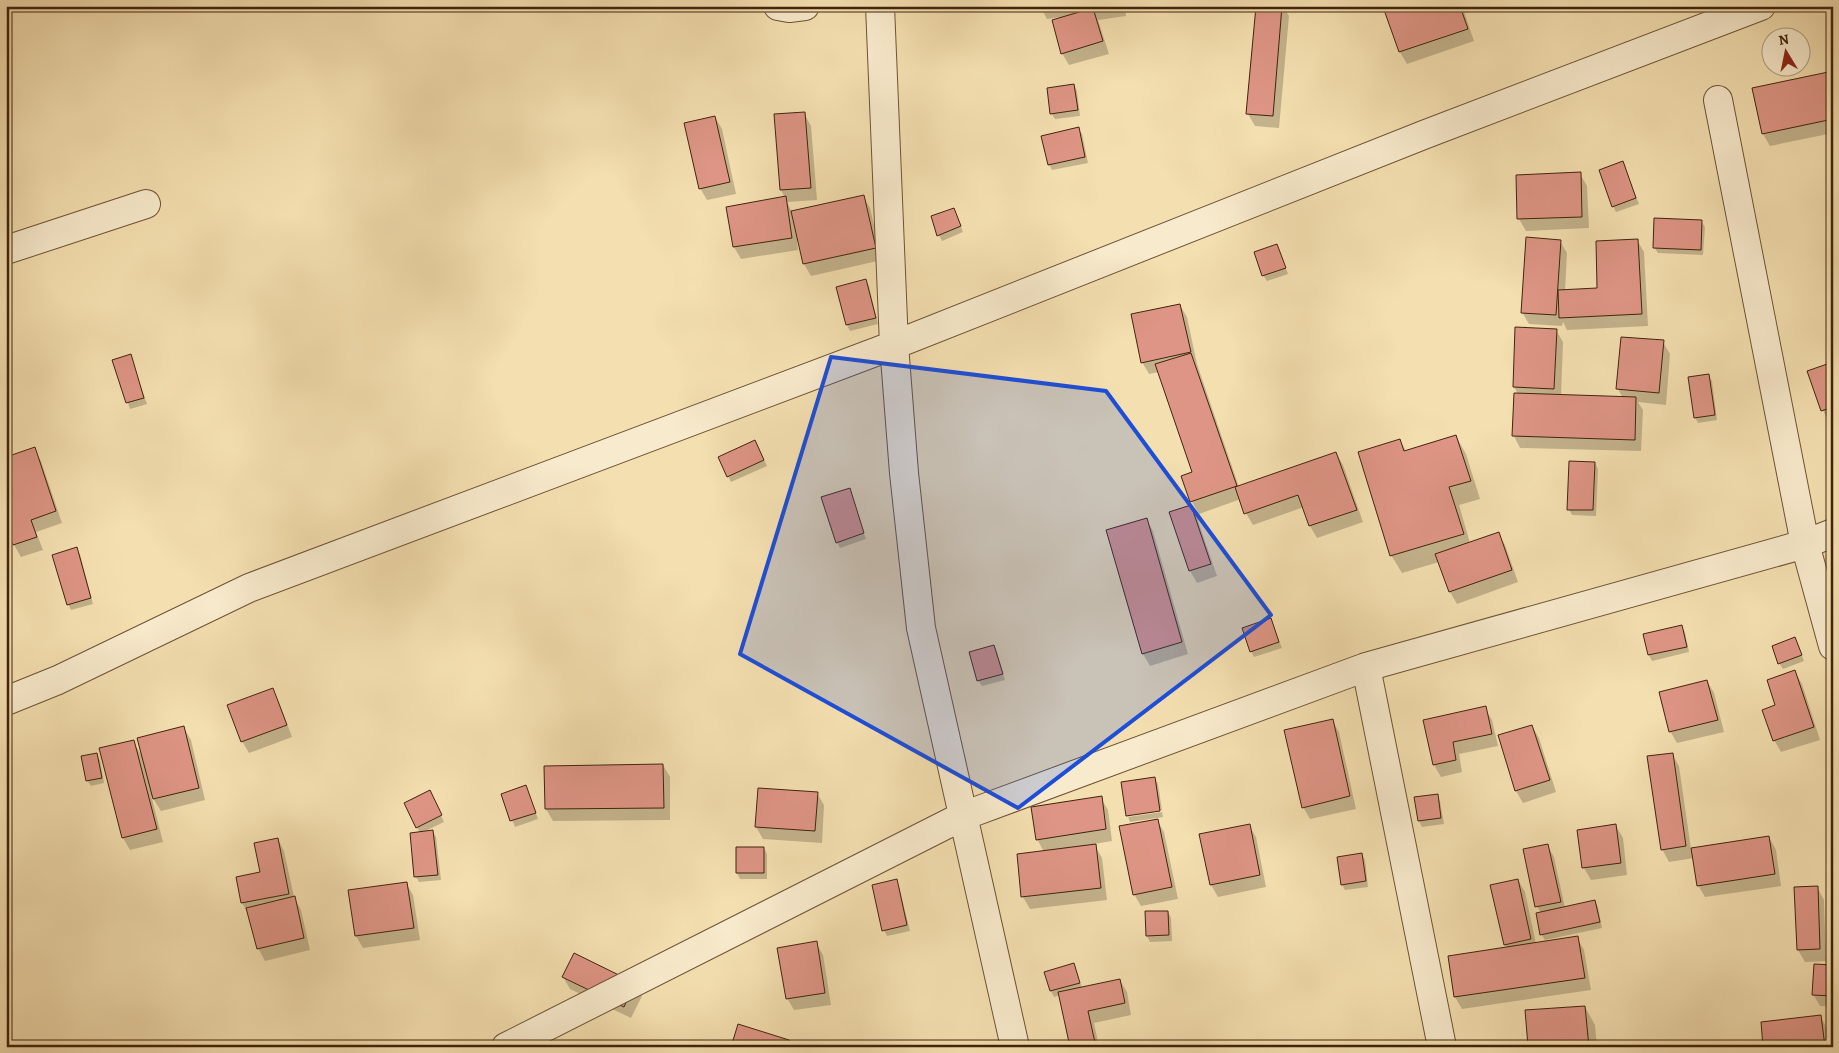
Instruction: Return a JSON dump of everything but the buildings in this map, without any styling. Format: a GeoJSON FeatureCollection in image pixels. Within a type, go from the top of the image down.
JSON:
{"type":"FeatureCollection","features":[{"type":"Feature","properties":{"kind":"street"},"geometry":{"type":"LineString","coordinates":[[778,6],[789,8],[804,6]]}},
{"type":"Feature","properties":{"kind":"street"},"geometry":{"type":"LineString","coordinates":[[880,6],[894,345],[904,472],[921,628],[1015,1047]]}},
{"type":"Feature","properties":{"kind":"street"},"geometry":{"type":"LineString","coordinates":[[6,701],[58,680],[249,588],[894,345],[1426,134],[1761,6]]}},
{"type":"Feature","properties":{"kind":"street"},"geometry":{"type":"LineString","coordinates":[[1718,100],[1805,544],[1833,646]]}},
{"type":"Feature","properties":{"kind":"street"},"geometry":{"type":"LineString","coordinates":[[6,250],[146,204]]}},
{"type":"Feature","properties":{"kind":"street"},"geometry":{"type":"LineString","coordinates":[[506,1047],[963,816],[1366,667],[1805,544],[1833,533]]}},
{"type":"Feature","properties":{"kind":"street"},"geometry":{"type":"LineString","coordinates":[[1366,667],[1442,1047]]}},
{"type":"Feature","properties":{"kind":"highlighted area"},"geometry":{"type":"Polygon","coordinates":[[[831,357],[1106,391],[1271,615],[1018,808],[740,654],[831,357]]]}}]}
